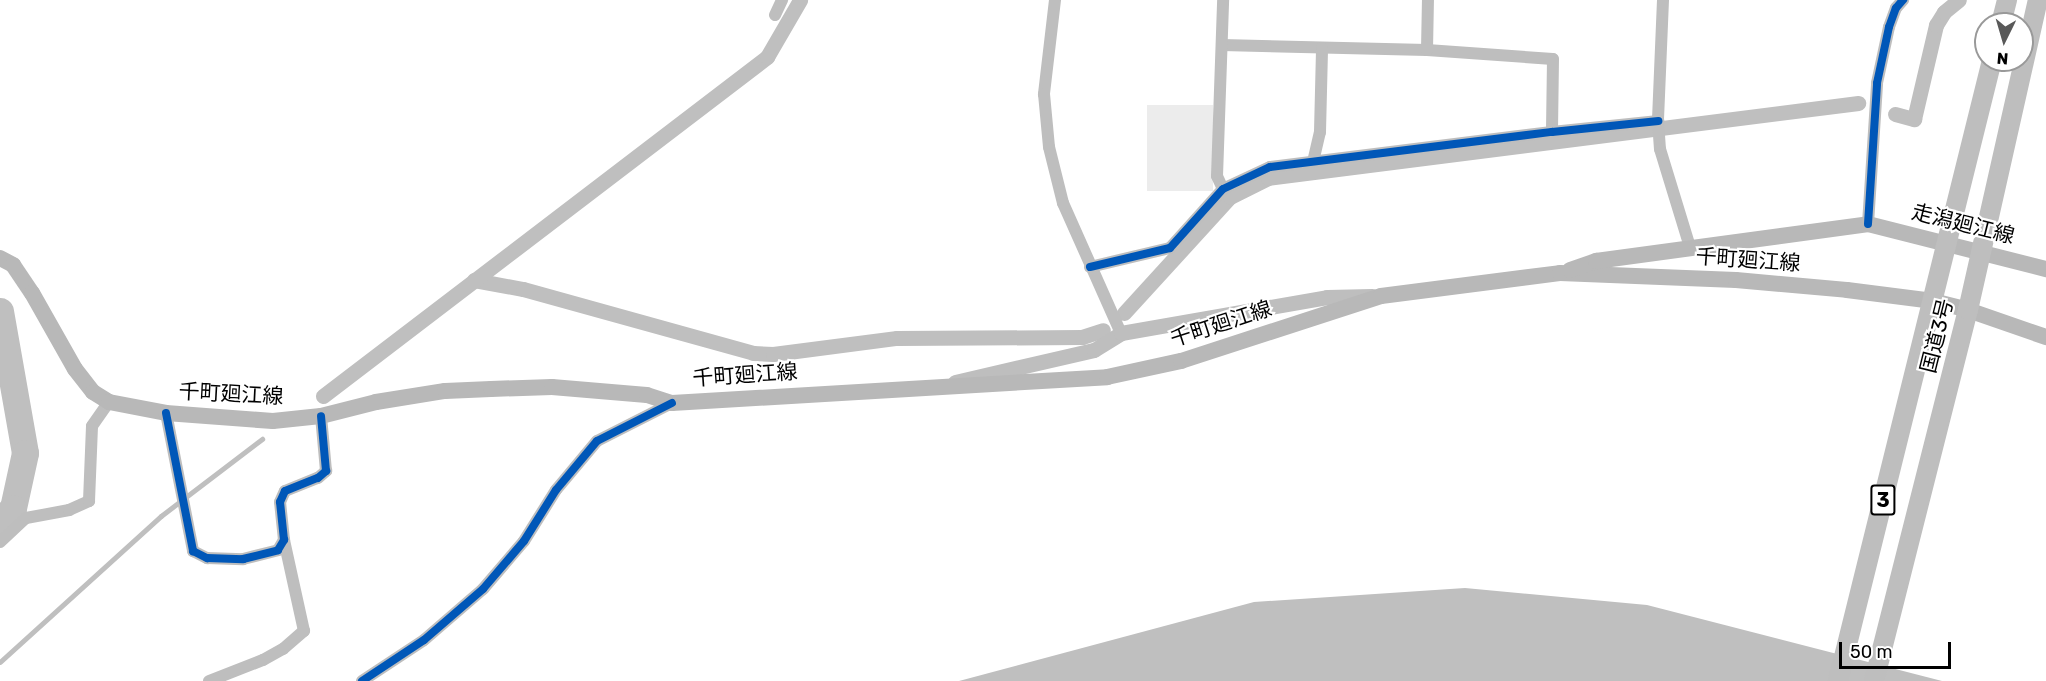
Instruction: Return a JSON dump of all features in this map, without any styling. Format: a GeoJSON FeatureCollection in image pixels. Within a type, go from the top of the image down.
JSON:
{"type":"FeatureCollection","features":[{"type":"Feature","properties":{"kind":"highway","name":"国道3号"},"geometry":{"type":"LineString","coordinates":[[1874,681],[1985,241],[2038,0]]}},
{"type":"Feature","properties":{"kind":"highway","name":"国道3号"},"geometry":{"type":"LineString","coordinates":[[1838,681],[1989,72]]}},
{"type":"Feature","properties":{"kind":"main road","name":"千町廻江線"},"geometry":{"type":"LineString","coordinates":[[1560,273],[1596,261],[1868,224]]}},
{"type":"Feature","properties":{"kind":"main road","name":"走潟廻江線"},"geometry":{"type":"LineString","coordinates":[[1868,224],[2046,269]]}},
{"type":"Feature","properties":{"kind":"main road","name":"千町廻江線"},"geometry":{"type":"LineString","coordinates":[[0,258],[13,265],[20,275],[75,369],[93,392],[109,402],[166,413],[273,421],[321,416],[376,402],[445,391],[552,387],[647,395],[672,403],[1107,377],[1166,365],[1381,296],[1560,273],[1736,280],[1847,290],[1931,310]]}},
{"type":"Feature","properties":{"kind":"main road"},"geometry":{"type":"LineString","coordinates":[[1931,310],[1968,310],[2046,337]]}},
{"type":"Feature","properties":{"kind":"street"},"geometry":{"type":"LineString","coordinates":[[775,15],[782,0]]}},
{"type":"Feature","properties":{"kind":"street"},"geometry":{"type":"LineString","coordinates":[[1055,0],[1044,94],[1049,147],[1063,203],[1121,333]]}},
{"type":"Feature","properties":{"kind":"street"},"geometry":{"type":"LineString","coordinates":[[1223,0],[1217,176],[1223,189]]}},
{"type":"Feature","properties":{"kind":"street"},"geometry":{"type":"LineString","coordinates":[[1426,50],[1428,0]]}},
{"type":"Feature","properties":{"kind":"street"},"geometry":{"type":"LineString","coordinates":[[1663,0],[1658,121],[1660,149],[1690,247]]}},
{"type":"Feature","properties":{"kind":"street"},"geometry":{"type":"LineString","coordinates":[[1868,224],[1877,83],[1889,27],[1896,8],[1903,0]]}},
{"type":"Feature","properties":{"kind":"street"},"geometry":{"type":"LineString","coordinates":[[1222,45],[1426,50],[1553,59],[1552,132]]}},
{"type":"Feature","properties":{"kind":"street"},"geometry":{"type":"LineString","coordinates":[[1313,162],[1320,132],[1322,48]]}},
{"type":"Feature","properties":{"kind":"street"},"geometry":{"type":"LineString","coordinates":[[1090,267],[1170,248],[1223,189],[1270,167],[1658,121]]}},
{"type":"Feature","properties":{"kind":"street"},"geometry":{"type":"LineString","coordinates":[[939,387],[975,376],[1094,350],[1121,333],[1327,297],[1381,296]]}},
{"type":"Feature","properties":{"kind":"street"},"geometry":{"type":"LineString","coordinates":[[0,542],[26,518],[69,510],[89,501],[92,426],[109,402]]}},
{"type":"Feature","properties":{"kind":"street"},"geometry":{"type":"LineString","coordinates":[[362,681],[424,640],[483,589],[524,541],[556,490],[597,441],[672,403]]}},
{"type":"Feature","properties":{"kind":"street"},"geometry":{"type":"LineString","coordinates":[[166,413],[193,551],[207,558],[243,559],[278,550],[284,540]]}},
{"type":"Feature","properties":{"kind":"street"},"geometry":{"type":"LineString","coordinates":[[209,681],[263,660],[283,649],[304,631],[284,540],[280,502],[285,491],[318,478],[326,471],[321,416]]}},
{"type":"Feature","properties":{"kind":"shaded area"},"geometry":{"type":"Polygon","coordinates":[[[1147,105],[1213,105],[1213,191],[1147,191],[1147,105]]]}},
{"type":"Feature","properties":{"kind":"shaded area"},"geometry":{"type":"Polygon","coordinates":[[[1465,588],[1647,605],[1942,681],[959,681],[1254,602],[1465,588]]]}},
{"type":"Feature","properties":{"kind":"waterway"},"geometry":{"type":"LineString","coordinates":[[323,396],[767,57],[800,0]]}},
{"type":"Feature","properties":{"kind":"waterway"},"geometry":{"type":"LineString","coordinates":[[1895,114],[1914,119],[1936,25],[1944,12],[1959,0]]}},
{"type":"Feature","properties":{"kind":"waterway"},"geometry":{"type":"LineString","coordinates":[[1124,313],[1230,197],[1268,178],[1858,103]]}},
{"type":"Feature","properties":{"kind":"waterway"},"geometry":{"type":"LineString","coordinates":[[474,280],[523,289],[753,353],[773,354],[897,338],[1082,337],[1103,330]]}},
{"type":"Feature","properties":{"kind":"waterway"},"geometry":{"type":"LineString","coordinates":[[0,311],[25,453],[13,508],[0,520]]}},
{"type":"Feature","properties":{"kind":"waterway"},"geometry":{"type":"LineString","coordinates":[[0,662],[161,516],[262,439]]}},
{"type":"Feature","properties":{"kind":"cycle path"},"geometry":{"type":"LineString","coordinates":[[1868,224],[1877,83],[1889,27],[1896,8],[1903,0]]}},
{"type":"Feature","properties":{"kind":"cycle path"},"geometry":{"type":"LineString","coordinates":[[1090,267],[1170,248],[1223,189],[1270,167],[1658,121]]}},
{"type":"Feature","properties":{"kind":"cycle path"},"geometry":{"type":"LineString","coordinates":[[362,681],[424,640],[483,589],[524,541],[556,490],[597,441],[672,403]]}},
{"type":"Feature","properties":{"kind":"cycle path"},"geometry":{"type":"LineString","coordinates":[[166,413],[193,551],[207,558],[243,559],[278,550],[284,540],[280,502],[285,491],[318,478],[326,471],[321,416]]}}]}
